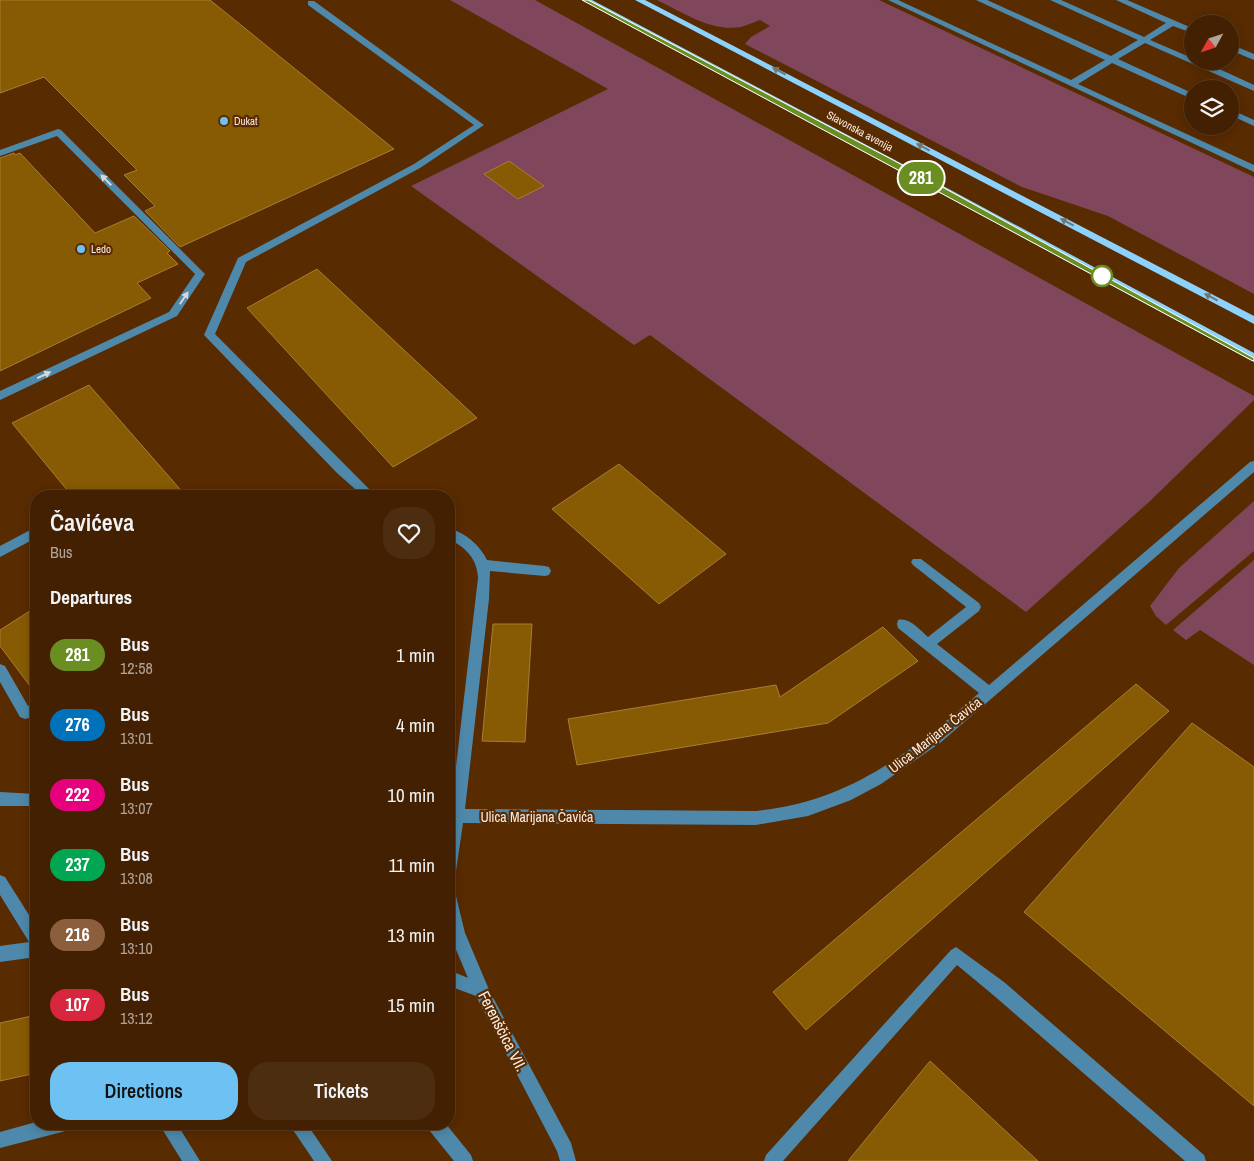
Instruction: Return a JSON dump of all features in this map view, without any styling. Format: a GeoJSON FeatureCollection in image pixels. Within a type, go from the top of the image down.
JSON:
{"type":"FeatureCollection","features":[{"type":"Feature","properties":{"kind":"main road","name":"Slavonska avenija"},"geometry":{"type":"LineString","coordinates":[[586,0],[890,161],[1254,358]]}},
{"type":"Feature","properties":{"kind":"main road","name":"Slavonska avenija"},"geometry":{"type":"LineString","coordinates":[[639,0],[1254,320]]}},
{"type":"Feature","properties":{"kind":"street"},"geometry":{"type":"LineString","coordinates":[[892,0],[1254,169]]}},
{"type":"Feature","properties":{"kind":"street"},"geometry":{"type":"LineString","coordinates":[[980,0],[1184,92]]}},
{"type":"Feature","properties":{"kind":"street"},"geometry":{"type":"LineString","coordinates":[[1054,0],[1184,57]]}},
{"type":"Feature","properties":{"kind":"street"},"geometry":{"type":"LineString","coordinates":[[1120,0],[1184,28]]}},
{"type":"Feature","properties":{"kind":"street"},"geometry":{"type":"LineString","coordinates":[[311,3],[480,124],[417,166],[242,260],[209,335],[341,470],[363,490]]}},
{"type":"Feature","properties":{"kind":"street"},"geometry":{"type":"LineString","coordinates":[[1071,84],[1172,23]]}},
{"type":"Feature","properties":{"kind":"street"},"geometry":{"type":"LineString","coordinates":[[1239,51],[1254,58]]}},
{"type":"Feature","properties":{"kind":"street"},"geometry":{"type":"LineString","coordinates":[[1213,70],[1254,88]]}},
{"type":"Feature","properties":{"kind":"street"},"geometry":{"type":"LineString","coordinates":[[1239,116],[1254,123]]}},
{"type":"Feature","properties":{"kind":"street"},"geometry":{"type":"LineString","coordinates":[[0,153],[58,132],[200,274],[173,314],[0,396]]}},
{"type":"Feature","properties":{"kind":"street","name":"Ulica Marijana Čavića"},"geometry":{"type":"LineString","coordinates":[[455,816],[756,818],[785,815],[817,807],[877,779],[922,748],[1143,563],[1254,465]]}},
{"type":"Feature","properties":{"kind":"street"},"geometry":{"type":"LineString","coordinates":[[0,552],[30,535]]}},
{"type":"Feature","properties":{"kind":"street"},"geometry":{"type":"LineString","coordinates":[[455,537],[477,553],[483,565],[481,612],[455,801]]}},
{"type":"Feature","properties":{"kind":"street"},"geometry":{"type":"LineString","coordinates":[[917,562],[975,607],[928,644]]}},
{"type":"Feature","properties":{"kind":"street"},"geometry":{"type":"LineString","coordinates":[[483,565],[546,571]]}},
{"type":"Feature","properties":{"kind":"street"},"geometry":{"type":"LineString","coordinates":[[903,624],[988,693]]}},
{"type":"Feature","properties":{"kind":"street"},"geometry":{"type":"LineString","coordinates":[[0,670],[25,713],[30,712]]}},
{"type":"Feature","properties":{"kind":"street"},"geometry":{"type":"LineString","coordinates":[[0,799],[30,800]]}},
{"type":"Feature","properties":{"kind":"street"},"geometry":{"type":"LineString","coordinates":[[0,882],[30,930]]}},
{"type":"Feature","properties":{"kind":"street","name":"Ferenščica VII."},"geometry":{"type":"LineString","coordinates":[[455,924],[457,933],[482,991],[565,1149],[568,1161]]}},
{"type":"Feature","properties":{"kind":"street"},"geometry":{"type":"LineString","coordinates":[[0,954],[30,950]]}},
{"type":"Feature","properties":{"kind":"street"},"geometry":{"type":"LineString","coordinates":[[772,1161],[956,955],[998,988],[1198,1161]]}},
{"type":"Feature","properties":{"kind":"street"},"geometry":{"type":"LineString","coordinates":[[455,980],[482,991]]}},
{"type":"Feature","properties":{"kind":"street"},"geometry":{"type":"LineString","coordinates":[[0,1140],[39,1130]]}},
{"type":"Feature","properties":{"kind":"street"},"geometry":{"type":"LineString","coordinates":[[171,1130],[192,1161]]}},
{"type":"Feature","properties":{"kind":"street"},"geometry":{"type":"LineString","coordinates":[[301,1130],[324,1161]]}},
{"type":"Feature","properties":{"kind":"street"},"geometry":{"type":"LineString","coordinates":[[440,1130],[464,1161]]}},
{"type":"Feature","properties":{"kind":"shaded area"},"geometry":{"type":"Polygon","coordinates":[[[450,0],[535,0],[1254,396],[1254,400],[1149,502],[1026,612],[650,335],[634,345],[411,186],[608,89],[450,0]]]}},
{"type":"Feature","properties":{"kind":"shaded area"},"geometry":{"type":"Polygon","coordinates":[[[657,0],[879,0],[1254,177],[1254,294],[1108,216],[1022,187],[745,44],[751,37],[770,26],[760,20],[741,27],[719,27],[688,16],[657,0]]]}},
{"type":"Feature","properties":{"kind":"shaded area"},"geometry":{"type":"Polygon","coordinates":[[[1254,501],[1254,551],[1166,625],[1156,616],[1150,606],[1179,568],[1254,501]]]}},
{"type":"Feature","properties":{"kind":"shaded area"},"geometry":{"type":"Polygon","coordinates":[[[1254,560],[1254,665],[1200,630],[1186,640],[1173,630],[1254,560]]]}},
{"type":"Feature","properties":{"kind":"building","name":"Dukat"},"geometry":{"type":"Polygon","coordinates":[[[0,0],[210,0],[394,149],[180,247],[145,211],[155,206],[124,175],[137,170],[44,77],[0,93],[0,0]]]}},
{"type":"Feature","properties":{"kind":"building","name":"Ledo"},"geometry":{"type":"Polygon","coordinates":[[[14,153],[15,155],[20,153],[95,233],[134,216],[170,251],[167,253],[178,264],[137,283],[151,298],[0,371],[0,158],[14,153]]]}},
{"type":"Feature","properties":{"kind":"building"},"geometry":{"type":"Polygon","coordinates":[[[509,161],[544,186],[518,199],[484,174],[509,161]]]}},
{"type":"Feature","properties":{"kind":"building"},"geometry":{"type":"Polygon","coordinates":[[[317,269],[477,418],[393,467],[247,308],[317,269]]]}},
{"type":"Feature","properties":{"kind":"building"},"geometry":{"type":"Polygon","coordinates":[[[89,385],[181,490],[67,490],[12,423],[89,385]]]}},
{"type":"Feature","properties":{"kind":"building"},"geometry":{"type":"Polygon","coordinates":[[[619,464],[726,554],[659,604],[552,509],[619,464]]]}},
{"type":"Feature","properties":{"kind":"building"},"geometry":{"type":"Polygon","coordinates":[[[30,611],[30,686],[0,646],[0,630],[30,611]]]}},
{"type":"Feature","properties":{"kind":"building"},"geometry":{"type":"Polygon","coordinates":[[[493,624],[532,624],[525,742],[482,741],[493,624]]]}},
{"type":"Feature","properties":{"kind":"building"},"geometry":{"type":"Polygon","coordinates":[[[883,627],[918,661],[828,723],[577,765],[568,719],[776,685],[780,697],[883,627]]]}},
{"type":"Feature","properties":{"kind":"building"},"geometry":{"type":"Polygon","coordinates":[[[1136,684],[1169,711],[806,1030],[773,992],[1136,684]]]}},
{"type":"Feature","properties":{"kind":"building"},"geometry":{"type":"Polygon","coordinates":[[[1192,723],[1254,767],[1254,1106],[1024,912],[1192,723]]]}},
{"type":"Feature","properties":{"kind":"building"},"geometry":{"type":"Polygon","coordinates":[[[30,1016],[30,1074],[0,1081],[0,1023],[30,1016]]]}},
{"type":"Feature","properties":{"kind":"building"},"geometry":{"type":"Polygon","coordinates":[[[930,1061],[1038,1161],[848,1161],[930,1061]]]}},
{"type":"Feature","properties":{"kind":"bus line","name":"281"},"geometry":{"type":"LineString","coordinates":[[586,0],[890,161],[1254,358]]}},
{"type":"Feature","properties":{"kind":"place","name":"Dukat"},"geometry":{"type":"Point","coordinates":[224,121]}},
{"type":"Feature","properties":{"kind":"place","name":"Ledo"},"geometry":{"type":"Point","coordinates":[81,249]}}]}
